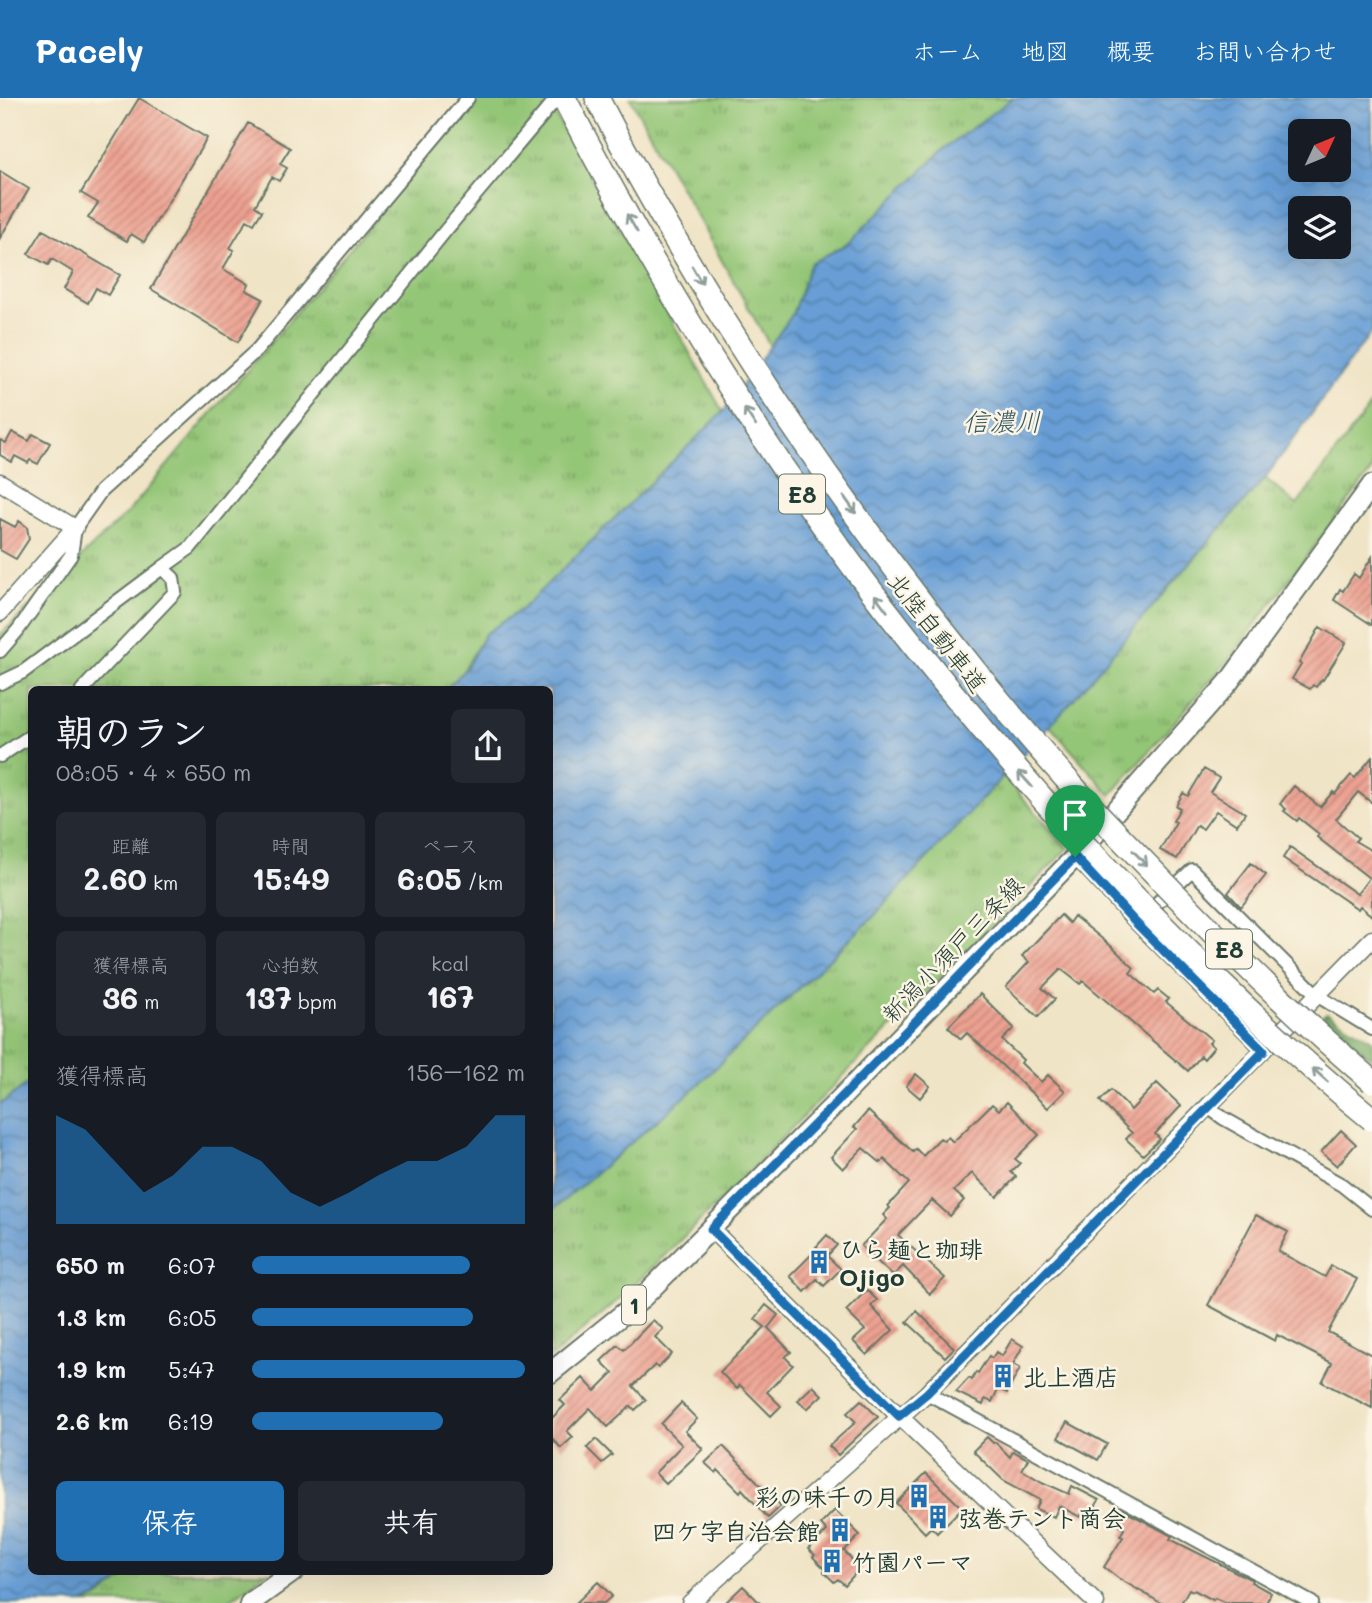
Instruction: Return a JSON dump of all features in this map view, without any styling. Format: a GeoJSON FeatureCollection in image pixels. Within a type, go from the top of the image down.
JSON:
{"type":"FeatureCollection","features":[{"type":"Feature","properties":{"kind":"highway","name":"北陸自動車道"},"geometry":{"type":"LineString","coordinates":[[564,98],[627,213],[728,384],[848,560],[918,652],[994,745],[1070,830],[1162,926],[1251,1013],[1372,1118]]}},
{"type":"Feature","properties":{"kind":"highway","name":"北陸自動車道"},"geometry":{"type":"LineString","coordinates":[[597,98],[659,211],[751,362],[871,535],[942,629],[1016,721],[1084,799],[1176,897],[1273,992],[1372,1081]]}},
{"type":"Feature","properties":{"kind":"main road","name":"新潟小須戸三条線"},"geometry":{"type":"LineString","coordinates":[[553,1371],[638,1302],[1075,857],[1228,683],[1372,485]]}},
{"type":"Feature","properties":{"kind":"main road"},"geometry":{"type":"LineString","coordinates":[[250,1603],[289,1575]]}},
{"type":"Feature","properties":{"kind":"street"},"geometry":{"type":"LineString","coordinates":[[0,613],[75,528],[101,491],[257,350],[468,98]]}},
{"type":"Feature","properties":{"kind":"street"},"geometry":{"type":"LineString","coordinates":[[0,683],[23,672],[190,548],[446,230],[557,98]]}},
{"type":"Feature","properties":{"kind":"street"},"geometry":{"type":"LineString","coordinates":[[0,482],[75,528]]}},
{"type":"Feature","properties":{"kind":"street"},"geometry":{"type":"LineString","coordinates":[[0,651],[71,555],[75,528]]}},
{"type":"Feature","properties":{"kind":"street"},"geometry":{"type":"LineString","coordinates":[[86,686],[175,592],[173,578],[162,568]]}},
{"type":"Feature","properties":{"kind":"street"},"geometry":{"type":"LineString","coordinates":[[0,756],[28,738]]}},
{"type":"Feature","properties":{"kind":"street"},"geometry":{"type":"LineString","coordinates":[[1075,857],[1136,923],[1264,1051]]}},
{"type":"Feature","properties":{"kind":"street"},"geometry":{"type":"LineString","coordinates":[[1136,923],[1192,870],[1318,996],[1372,1029]]}},
{"type":"Feature","properties":{"kind":"street"},"geometry":{"type":"LineString","coordinates":[[690,1603],[927,1393],[1372,939]]}},
{"type":"Feature","properties":{"kind":"street"},"geometry":{"type":"LineString","coordinates":[[1208,1107],[1342,1185],[1372,1209]]}},
{"type":"Feature","properties":{"kind":"street"},"geometry":{"type":"LineString","coordinates":[[711,1229],[899,1416],[1096,1603]]}},
{"type":"Feature","properties":{"kind":"street"},"geometry":{"type":"LineString","coordinates":[[927,1393],[1312,1603]]}},
{"type":"Feature","properties":{"kind":"green space"},"geometry":{"type":"Polygon","coordinates":[[[473,98],[546,98],[723,412],[522,609],[485,634],[462,673],[449,686],[28,686],[28,1083],[0,1104],[0,635],[129,511],[473,98]]]}},
{"type":"Feature","properties":{"kind":"green space"},"geometry":{"type":"Polygon","coordinates":[[[630,98],[1013,98],[945,148],[846,245],[811,263],[792,315],[770,346],[630,98]]]}},
{"type":"Feature","properties":{"kind":"green space"},"geometry":{"type":"Polygon","coordinates":[[[1372,403],[1372,470],[1230,658],[1111,795],[1049,725],[1265,478],[1297,505],[1372,403]]]}},
{"type":"Feature","properties":{"kind":"green space"},"geometry":{"type":"Polygon","coordinates":[[[1003,776],[1068,848],[718,1203],[623,1296],[553,1355],[553,1209],[686,1096],[873,917],[1003,776]]]}},
{"type":"Feature","properties":{"kind":"green space"},"geometry":{"type":"Polygon","coordinates":[[[1327,1013],[1372,1040],[1372,1059],[1323,1016],[1327,1013]]]}},
{"type":"Feature","properties":{"kind":"green space"},"geometry":{"type":"Polygon","coordinates":[[[128,1575],[264,1575],[226,1603],[82,1603],[97,1598],[128,1575]]]}},
{"type":"Feature","properties":{"kind":"water","name":"信濃川"},"geometry":{"type":"Polygon","coordinates":[[[1013,98],[1372,98],[1372,331],[1265,478],[1073,700],[873,917],[686,1096],[553,1209],[553,686],[450,686],[467,667],[485,634],[522,609],[723,412],[792,315],[811,263],[846,245],[945,148],[1013,98]]]}},
{"type":"Feature","properties":{"kind":"water"},"geometry":{"type":"Polygon","coordinates":[[[28,1083],[28,1575],[128,1575],[97,1598],[82,1603],[0,1603],[0,1104],[28,1083]]]}},
{"type":"Feature","properties":{"kind":"building"},"geometry":{"type":"Polygon","coordinates":[[[139,98],[207,138],[144,242],[131,234],[127,241],[88,218],[98,203],[81,193],[139,98]]]}},
{"type":"Feature","properties":{"kind":"building"},"geometry":{"type":"Polygon","coordinates":[[[248,123],[290,148],[280,164],[287,168],[279,181],[272,177],[255,206],[262,211],[254,224],[247,220],[230,248],[234,250],[223,269],[249,284],[246,290],[263,299],[238,342],[151,289],[248,123]]]}},
{"type":"Feature","properties":{"kind":"building"},"geometry":{"type":"Polygon","coordinates":[[[0,171],[29,189],[0,238],[0,171]]]}},
{"type":"Feature","properties":{"kind":"building"},"geometry":{"type":"Polygon","coordinates":[[[43,230],[120,275],[108,295],[96,288],[88,303],[64,289],[73,272],[52,259],[48,265],[28,254],[43,230]]]}},
{"type":"Feature","properties":{"kind":"building"},"geometry":{"type":"Polygon","coordinates":[[[12,432],[29,441],[33,434],[50,443],[38,464],[30,460],[28,463],[15,456],[12,462],[0,455],[0,440],[6,443],[12,432]]]}},
{"type":"Feature","properties":{"kind":"building"},"geometry":{"type":"Polygon","coordinates":[[[0,519],[15,527],[19,521],[27,527],[29,539],[16,559],[0,550],[0,519]]]}},
{"type":"Feature","properties":{"kind":"building"},"geometry":{"type":"Polygon","coordinates":[[[1372,557],[1372,625],[1334,600],[1354,574],[1359,578],[1372,557]]]}},
{"type":"Feature","properties":{"kind":"building"},"geometry":{"type":"Polygon","coordinates":[[[1320,627],[1346,643],[1323,680],[1310,689],[1292,679],[1320,627]]]}},
{"type":"Feature","properties":{"kind":"building"},"geometry":{"type":"Polygon","coordinates":[[[1372,757],[1372,803],[1358,792],[1336,819],[1358,838],[1355,841],[1372,851],[1372,916],[1283,858],[1290,847],[1357,894],[1369,878],[1317,837],[1319,834],[1299,818],[1297,821],[1284,811],[1286,809],[1280,804],[1294,786],[1320,807],[1351,775],[1355,778],[1372,757]]]}},
{"type":"Feature","properties":{"kind":"building"},"geometry":{"type":"Polygon","coordinates":[[[1204,769],[1219,778],[1210,792],[1245,813],[1237,825],[1216,811],[1203,829],[1197,825],[1177,859],[1160,850],[1176,822],[1173,821],[1180,808],[1176,806],[1183,793],[1188,796],[1204,769]]]}},
{"type":"Feature","properties":{"kind":"building"},"geometry":{"type":"Polygon","coordinates":[[[1251,863],[1266,875],[1241,907],[1228,893],[1251,863]]]}},
{"type":"Feature","properties":{"kind":"building"},"geometry":{"type":"Polygon","coordinates":[[[1061,915],[1069,923],[1074,916],[1111,946],[1134,968],[1130,973],[1154,994],[1158,990],[1169,999],[1166,1002],[1212,1040],[1209,1043],[1214,1047],[1204,1059],[1201,1056],[1188,1071],[1083,981],[1080,984],[1061,969],[1042,988],[1055,999],[1038,1017],[1006,987],[1029,962],[1022,956],[1061,915]]]}},
{"type":"Feature","properties":{"kind":"building"},"geometry":{"type":"Polygon","coordinates":[[[980,994],[1014,1028],[1002,1040],[1023,1060],[1021,1063],[1041,1082],[1048,1075],[1065,1091],[1048,1108],[967,1033],[961,1039],[948,1027],[980,994]]]}},
{"type":"Feature","properties":{"kind":"building"},"geometry":{"type":"Polygon","coordinates":[[[916,1074],[930,1086],[920,1098],[906,1086],[916,1074]]]}},
{"type":"Feature","properties":{"kind":"building"},"geometry":{"type":"Polygon","coordinates":[[[1157,1083],[1181,1106],[1155,1134],[1160,1139],[1143,1155],[1126,1139],[1132,1133],[1100,1101],[1111,1090],[1131,1110],[1157,1083]]]}},
{"type":"Feature","properties":{"kind":"building"},"geometry":{"type":"Polygon","coordinates":[[[1007,1102],[1039,1135],[1015,1159],[1020,1163],[1011,1172],[1016,1177],[997,1197],[972,1173],[954,1191],[964,1200],[950,1216],[932,1200],[898,1235],[945,1278],[930,1294],[903,1266],[893,1276],[861,1246],[887,1219],[883,1215],[890,1208],[888,1206],[909,1183],[884,1159],[881,1163],[863,1148],[843,1169],[831,1157],[857,1129],[854,1127],[868,1111],[913,1152],[916,1149],[923,1156],[940,1138],[944,1141],[948,1137],[953,1142],[992,1104],[999,1110],[1007,1102]]]}},
{"type":"Feature","properties":{"kind":"building"},"geometry":{"type":"Polygon","coordinates":[[[1341,1130],[1356,1144],[1337,1166],[1321,1152],[1341,1130]]]}},
{"type":"Feature","properties":{"kind":"building"},"geometry":{"type":"Polygon","coordinates":[[[1256,1215],[1288,1232],[1278,1251],[1325,1277],[1331,1266],[1357,1279],[1328,1332],[1372,1355],[1372,1408],[1322,1382],[1332,1363],[1277,1335],[1275,1341],[1208,1305],[1256,1215]]]}},
{"type":"Feature","properties":{"kind":"building","name":"ひら麺と珈琲 Ojigo"},"geometry":{"type":"Polygon","coordinates":[[[827,1235],[837,1245],[827,1256],[841,1269],[824,1286],[817,1279],[805,1292],[790,1276],[827,1235]]]}},
{"type":"Feature","properties":{"kind":"building"},"geometry":{"type":"Polygon","coordinates":[[[867,1290],[877,1300],[871,1306],[893,1330],[867,1355],[853,1341],[865,1330],[846,1311],[867,1290]]]}},
{"type":"Feature","properties":{"kind":"building"},"geometry":{"type":"Polygon","coordinates":[[[766,1305],[778,1315],[768,1328],[791,1352],[785,1357],[793,1365],[767,1392],[781,1406],[771,1416],[740,1385],[737,1389],[720,1372],[765,1327],[755,1319],[766,1305]]]}},
{"type":"Feature","properties":{"kind":"building"},"geometry":{"type":"Polygon","coordinates":[[[917,1311],[954,1348],[945,1357],[907,1322],[917,1311]]]}},
{"type":"Feature","properties":{"kind":"building"},"geometry":{"type":"Polygon","coordinates":[[[653,1320],[663,1329],[655,1337],[672,1354],[658,1368],[655,1365],[633,1386],[646,1400],[635,1410],[631,1406],[608,1427],[590,1408],[567,1431],[573,1437],[561,1448],[553,1439],[553,1417],[565,1405],[560,1400],[583,1378],[595,1391],[613,1373],[601,1361],[618,1345],[624,1350],[653,1320]]]}},
{"type":"Feature","properties":{"kind":"building"},"geometry":{"type":"Polygon","coordinates":[[[1012,1339],[1023,1346],[1013,1364],[1020,1368],[1007,1393],[998,1389],[992,1402],[985,1399],[983,1405],[956,1392],[969,1378],[972,1380],[989,1356],[992,1358],[996,1352],[1002,1356],[1012,1339]]]}},
{"type":"Feature","properties":{"kind":"building"},"geometry":{"type":"Polygon","coordinates":[[[813,1386],[822,1395],[807,1409],[798,1400],[813,1386]]]}},
{"type":"Feature","properties":{"kind":"building"},"geometry":{"type":"Polygon","coordinates":[[[861,1400],[878,1417],[838,1455],[829,1446],[856,1422],[847,1413],[861,1400]]]}},
{"type":"Feature","properties":{"kind":"building"},"geometry":{"type":"Polygon","coordinates":[[[681,1403],[697,1419],[685,1431],[703,1449],[666,1484],[655,1473],[682,1445],[661,1424],[681,1403]]]}},
{"type":"Feature","properties":{"kind":"building"},"geometry":{"type":"Polygon","coordinates":[[[1067,1422],[1107,1444],[1098,1460],[1058,1438],[1067,1422]]]}},
{"type":"Feature","properties":{"kind":"building"},"geometry":{"type":"Polygon","coordinates":[[[987,1437],[1010,1457],[1013,1451],[1028,1459],[1022,1470],[1042,1482],[1069,1494],[1072,1486],[1099,1500],[1089,1518],[1082,1514],[1080,1517],[1059,1506],[1054,1517],[1036,1509],[1040,1500],[1003,1480],[973,1451],[987,1437]]]}},
{"type":"Feature","properties":{"kind":"building"},"geometry":{"type":"Polygon","coordinates":[[[596,1439],[612,1455],[602,1463],[587,1448],[596,1439]]]}},
{"type":"Feature","properties":{"kind":"building"},"geometry":{"type":"Polygon","coordinates":[[[723,1446],[781,1506],[768,1518],[742,1489],[740,1492],[718,1470],[716,1473],[705,1463],[723,1446]]]}},
{"type":"Feature","properties":{"kind":"building"},"geometry":{"type":"Polygon","coordinates":[[[926,1473],[962,1508],[937,1533],[931,1527],[925,1533],[896,1503],[926,1473]]]}},
{"type":"Feature","properties":{"kind":"building"},"geometry":{"type":"Polygon","coordinates":[[[835,1510],[860,1535],[844,1551],[860,1568],[845,1585],[838,1579],[834,1582],[808,1549],[827,1531],[821,1524],[835,1510]]]}},
{"type":"Feature","properties":{"kind":"building"},"geometry":{"type":"Polygon","coordinates":[[[1123,1510],[1172,1536],[1170,1539],[1252,1580],[1251,1582],[1271,1593],[1266,1603],[1226,1603],[1189,1589],[1181,1603],[1161,1603],[1118,1578],[1104,1567],[1123,1537],[1120,1536],[1124,1529],[1116,1523],[1123,1510]]]}},
{"type":"Feature","properties":{"kind":"building"},"geometry":{"type":"Polygon","coordinates":[[[598,1582],[612,1596],[604,1603],[576,1603],[598,1582]]]}},
{"type":"Feature","properties":{"kind":"building"},"geometry":{"type":"Polygon","coordinates":[[[743,1586],[760,1603],[725,1603],[743,1586]]]}},
{"type":"Feature","properties":{"kind":"place","name":"ひら麺と珈琲 Ojigo"},"geometry":{"type":"Point","coordinates":[819,1262]}},
{"type":"Feature","properties":{"kind":"place","name":"北上酒店"},"geometry":{"type":"Point","coordinates":[1003,1376]}},
{"type":"Feature","properties":{"kind":"place","name":"彩の味千の月"},"geometry":{"type":"Point","coordinates":[919,1496]}},
{"type":"Feature","properties":{"kind":"place","name":"弦巻テント商会"},"geometry":{"type":"Point","coordinates":[938,1517]}},
{"type":"Feature","properties":{"kind":"place","name":"四ケ字自治会館"},"geometry":{"type":"Point","coordinates":[840,1530]}},
{"type":"Feature","properties":{"kind":"place","name":"竹園パーマ"},"geometry":{"type":"Point","coordinates":[832,1561]}},
{"type":"Feature","properties":{"kind":"route"},"geometry":{"type":"LineString","coordinates":[[1075,857],[1136,923],[1264,1051],[927,1393],[899,1416],[711,1229],[1075,857]]}}]}
